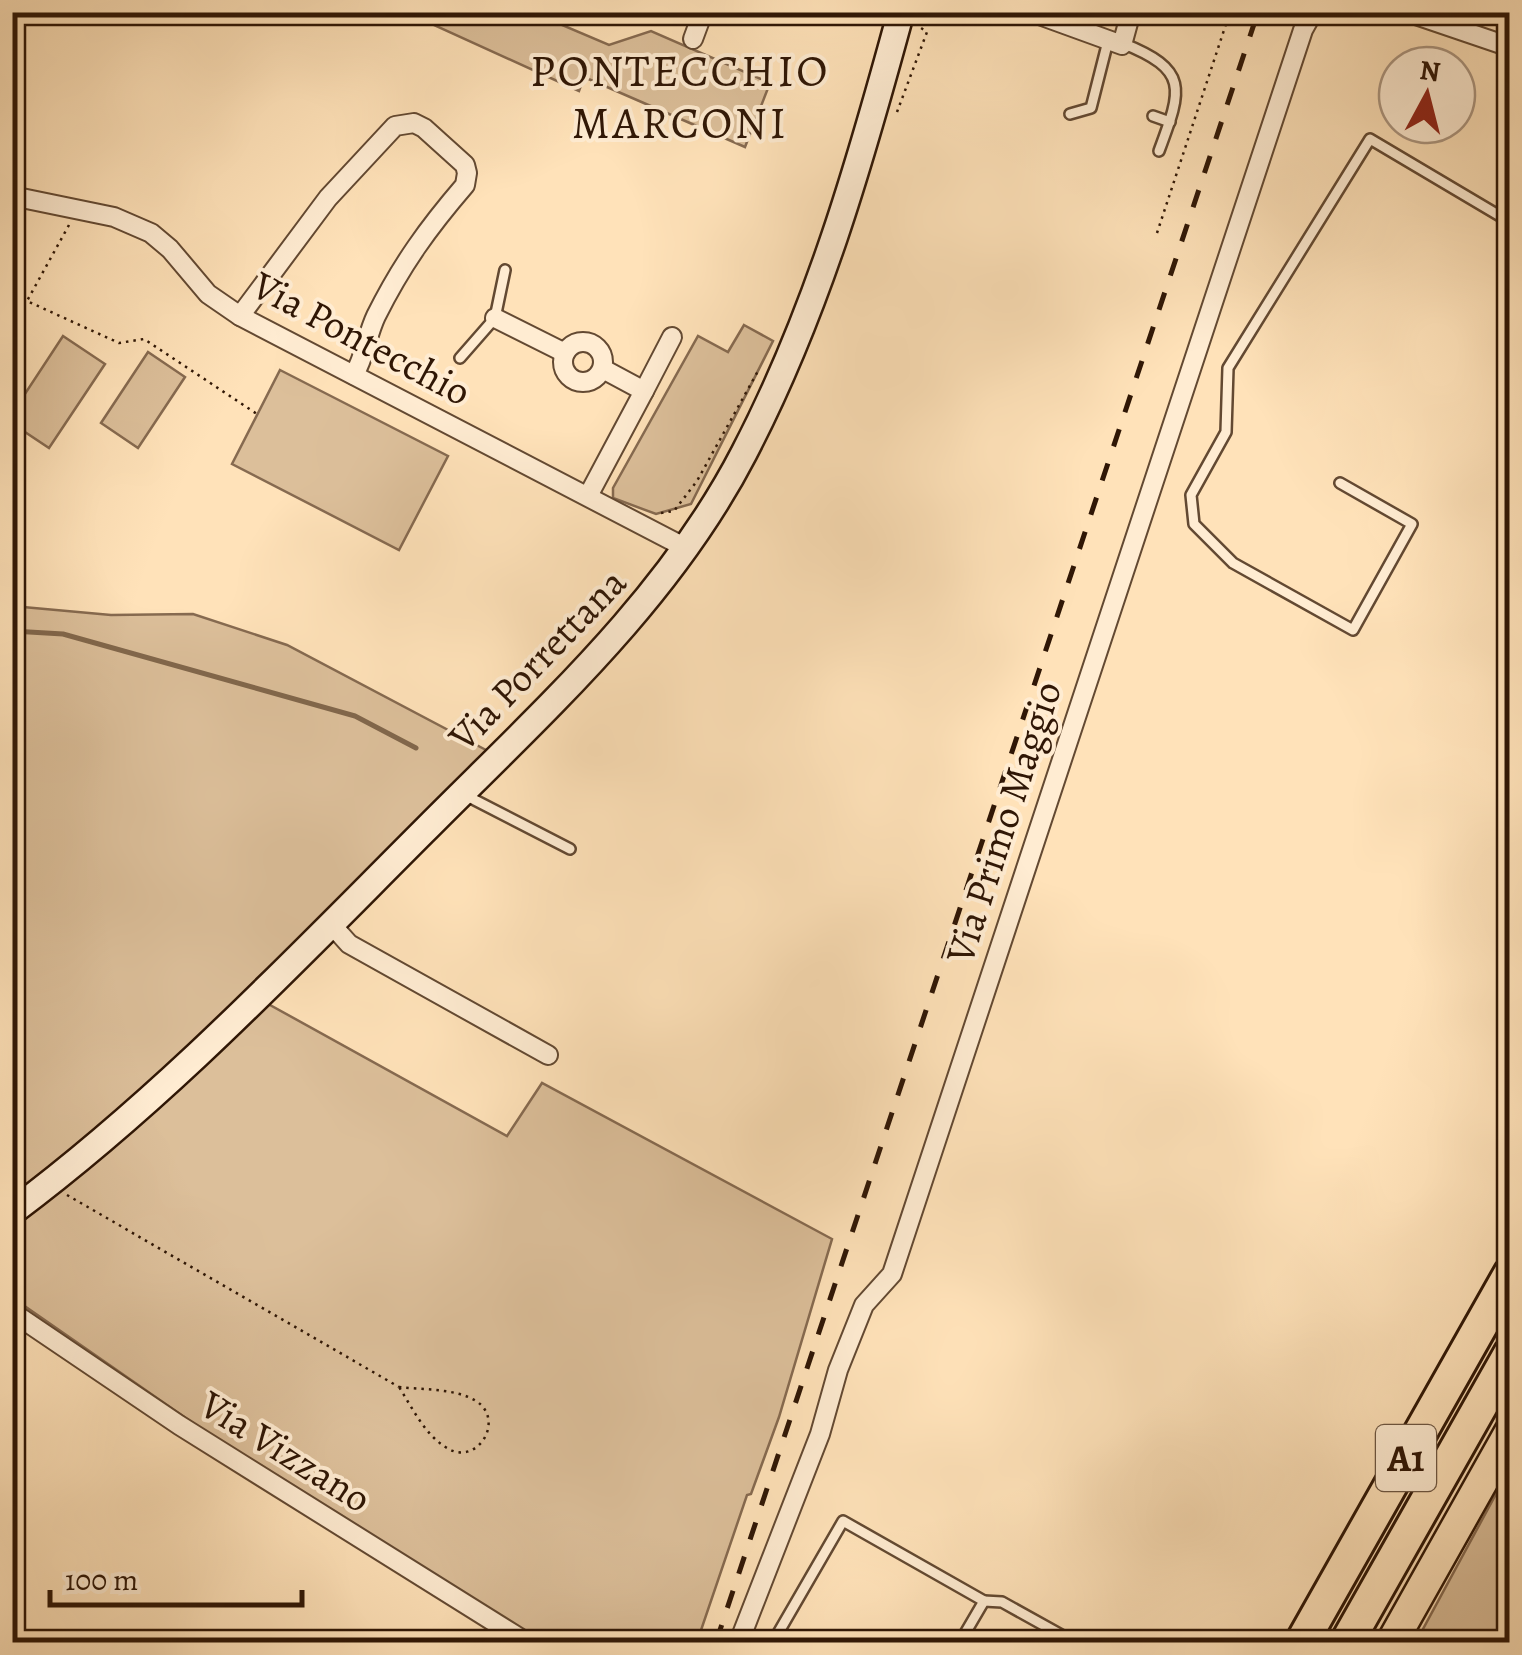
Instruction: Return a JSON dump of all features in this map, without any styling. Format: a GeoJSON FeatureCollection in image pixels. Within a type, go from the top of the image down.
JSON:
{"type":"FeatureCollection","features":[{"type":"Feature","properties":{"kind":"highway","name":"A1"},"geometry":{"type":"LineString","coordinates":[[1302,1642],[1510,1274]]}},
{"type":"Feature","properties":{"kind":"highway","name":"A1"},"geometry":{"type":"LineString","coordinates":[[1346,1642],[1510,1354]]}},
{"type":"Feature","properties":{"kind":"highway"},"geometry":{"type":"LineString","coordinates":[[1392,1642],[1510,1432]]}},
{"type":"Feature","properties":{"kind":"main road","name":"Via Porrettana"},"geometry":{"type":"LineString","coordinates":[[12,1212],[137,1114],[574,681],[658,587],[743,455],[792,354],[839,228],[906,18]]}},
{"type":"Feature","properties":{"kind":"street"},"geometry":{"type":"LineString","coordinates":[[693,39],[703,12]]}},
{"type":"Feature","properties":{"kind":"street"},"geometry":{"type":"LineString","coordinates":[[1032,12],[1115,42],[1131,12]]}},
{"type":"Feature","properties":{"kind":"street","name":"Via Primo Maggio"},"geometry":{"type":"LineString","coordinates":[[739,1642],[820,1434],[838,1370],[864,1305],[892,1274],[1297,48],[1313,12]]}},
{"type":"Feature","properties":{"kind":"street"},"geometry":{"type":"LineString","coordinates":[[1407,12],[1510,47]]}},
{"type":"Feature","properties":{"kind":"street"},"geometry":{"type":"LineString","coordinates":[[240,316],[328,198],[395,126],[414,123],[424,128],[465,164],[464,184],[411,251],[374,320],[354,375]]}},
{"type":"Feature","properties":{"kind":"street","name":"Via Pontecchio"},"geometry":{"type":"LineString","coordinates":[[12,196],[114,217],[151,234],[170,248],[208,294],[240,316],[686,548]]}},
{"type":"Feature","properties":{"kind":"street"},"geometry":{"type":"LineString","coordinates":[[496,318],[565,354]]}},
{"type":"Feature","properties":{"kind":"street"},"geometry":{"type":"LineString","coordinates":[[588,496],[672,337]]}},
{"type":"Feature","properties":{"kind":"street"},"geometry":{"type":"LineString","coordinates":[[578,342],[595,345],[604,360],[603,368],[590,382],[572,379],[563,363],[565,354],[578,342]]}},
{"type":"Feature","properties":{"kind":"street"},"geometry":{"type":"LineString","coordinates":[[603,368],[644,391]]}},
{"type":"Feature","properties":{"kind":"street"},"geometry":{"type":"LineString","coordinates":[[331,924],[350,944],[548,1055]]}},
{"type":"Feature","properties":{"kind":"street","name":"Via Vizzano"},"geometry":{"type":"LineString","coordinates":[[12,1312],[179,1425],[526,1642]]}},
{"type":"Feature","properties":{"kind":"lane"},"geometry":{"type":"LineString","coordinates":[[1070,114],[1091,108],[1115,42],[1168,66],[1177,87],[1159,151]]}},
{"type":"Feature","properties":{"kind":"lane"},"geometry":{"type":"LineString","coordinates":[[1153,116],[1170,122]]}},
{"type":"Feature","properties":{"kind":"lane"},"geometry":{"type":"LineString","coordinates":[[1340,483],[1412,524],[1353,630],[1233,563],[1194,524],[1191,496],[1226,432],[1228,368],[1370,139],[1510,222]]}},
{"type":"Feature","properties":{"kind":"lane"},"geometry":{"type":"LineString","coordinates":[[460,358],[496,318],[505,270]]}},
{"type":"Feature","properties":{"kind":"lane"},"geometry":{"type":"LineString","coordinates":[[1510,734],[1504,744],[1510,748]]}},
{"type":"Feature","properties":{"kind":"lane"},"geometry":{"type":"LineString","coordinates":[[461,793],[570,849]]}},
{"type":"Feature","properties":{"kind":"lane"},"geometry":{"type":"LineString","coordinates":[[773,1642],[843,1521],[984,1601],[1002,1602],[1074,1642]]}},
{"type":"Feature","properties":{"kind":"lane"},"geometry":{"type":"LineString","coordinates":[[960,1642],[984,1601]]}},
{"type":"Feature","properties":{"kind":"path"},"geometry":{"type":"LineString","coordinates":[[1156,233],[1230,12]]}},
{"type":"Feature","properties":{"kind":"path"},"geometry":{"type":"LineString","coordinates":[[891,126],[927,32],[906,18]]}},
{"type":"Feature","properties":{"kind":"path"},"geometry":{"type":"LineString","coordinates":[[78,208],[27,301],[119,342],[144,340],[257,414]]}},
{"type":"Feature","properties":{"kind":"path"},"geometry":{"type":"LineString","coordinates":[[656,514],[674,511],[697,481],[760,368]]}},
{"type":"Feature","properties":{"kind":"path"},"geometry":{"type":"LineString","coordinates":[[49,1185],[399,1387],[474,1400],[486,1412],[489,1429],[481,1445],[464,1452],[446,1448],[426,1430],[399,1387]]}},
{"type":"Feature","properties":{"kind":"shaded area"},"geometry":{"type":"Polygon","coordinates":[[[416,12],[534,13],[609,45],[651,31],[770,83],[745,147],[584,77],[579,91],[414,16],[416,12]]]}},
{"type":"Feature","properties":{"kind":"shaded area"},"geometry":{"type":"Polygon","coordinates":[[[744,325],[773,341],[691,504],[656,514],[613,498],[613,488],[698,336],[728,352],[744,325]]]}},
{"type":"Feature","properties":{"kind":"shaded area"},"geometry":{"type":"Polygon","coordinates":[[[63,336],[105,364],[49,448],[13,424],[13,412],[63,336]]]}},
{"type":"Feature","properties":{"kind":"shaded area"},"geometry":{"type":"Polygon","coordinates":[[[148,352],[185,377],[138,448],[101,423],[148,352]]]}},
{"type":"Feature","properties":{"kind":"shaded area"},"geometry":{"type":"Polygon","coordinates":[[[280,370],[448,456],[399,550],[232,464],[280,370]]]}},
{"type":"Feature","properties":{"kind":"shaded area"},"geometry":{"type":"Polygon","coordinates":[[[12,606],[111,615],[193,614],[287,645],[503,759],[261,1000],[507,1136],[542,1083],[832,1239],[779,1417],[751,1494],[747,1495],[697,1642],[541,1642],[239,1455],[13,1298],[12,606]]]}},
{"type":"Feature","properties":{"kind":"shaded area"},"geometry":{"type":"Polygon","coordinates":[[[1509,1470],[1509,1642],[1416,1642],[1509,1470]]]}},
{"type":"Feature","properties":{"kind":"waterway"},"geometry":{"type":"LineString","coordinates":[[12,631],[63,634],[355,716],[416,748]]}},
{"type":"Feature","properties":{"kind":"railway"},"geometry":{"type":"LineString","coordinates":[[716,1642],[1258,12]]}},
{"type":"Feature","properties":{"kind":"district","name":"PONTECCHIO MARCONI"},"geometry":{"type":"Point","coordinates":[680,96]}}]}
